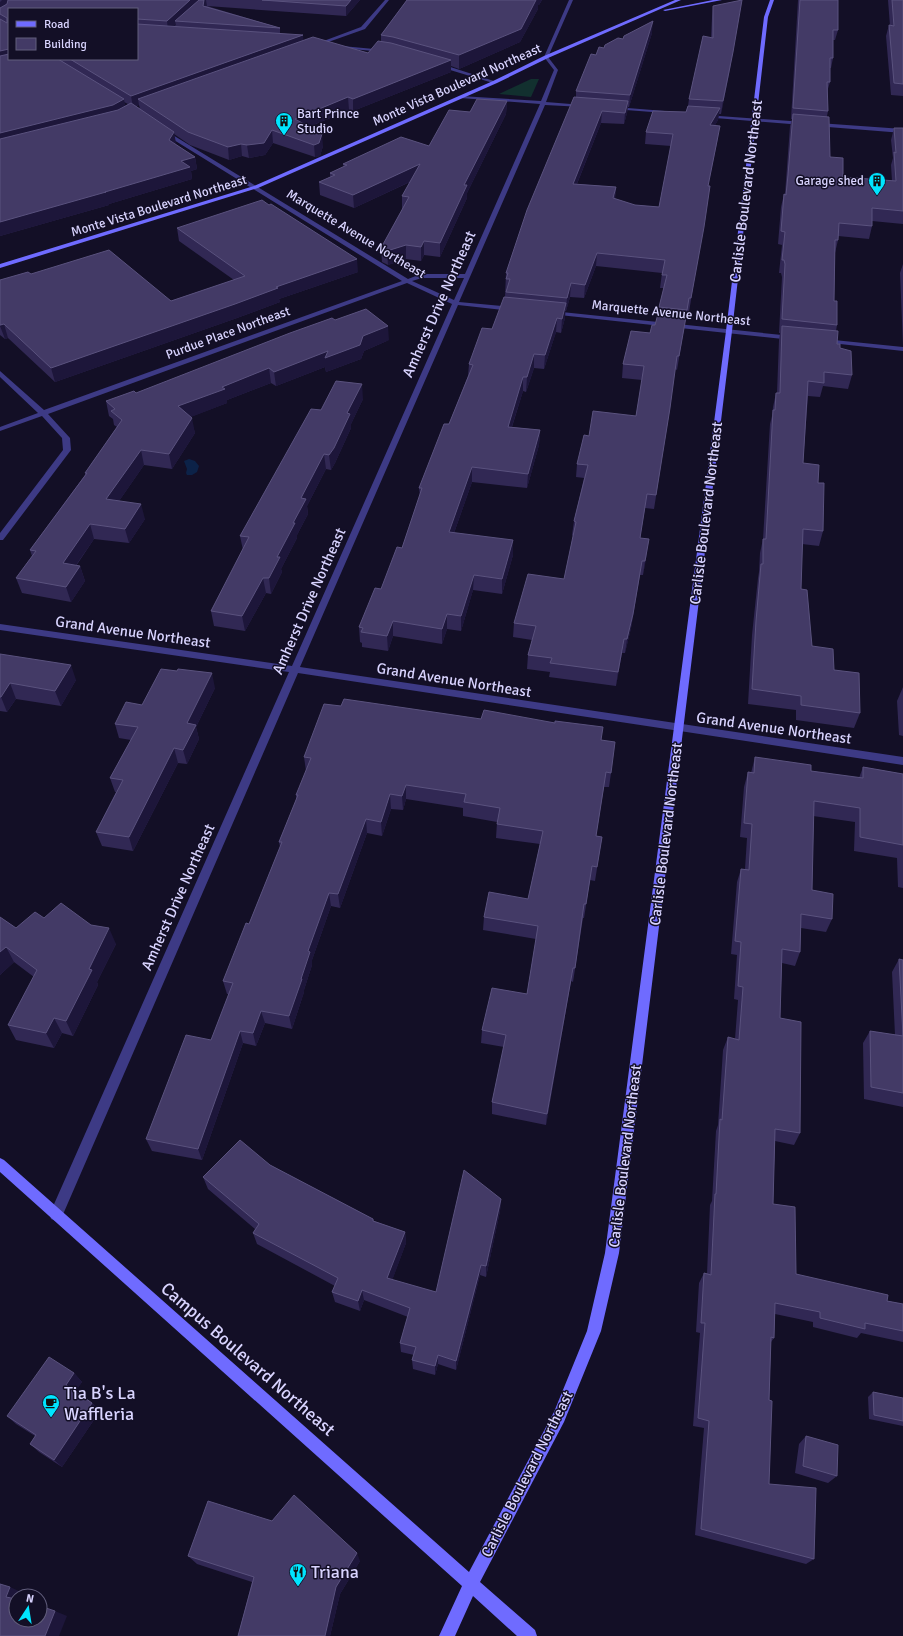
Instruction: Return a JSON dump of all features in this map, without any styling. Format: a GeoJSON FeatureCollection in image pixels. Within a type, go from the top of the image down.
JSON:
{"type":"FeatureCollection","features":[{"type":"Feature","properties":{"kind":"street"},"geometry":{"type":"LineString","coordinates":[[309,45],[363,28],[387,0]]}},
{"type":"Feature","properties":{"kind":"street"},"geometry":{"type":"LineString","coordinates":[[546,57],[571,0]]}},
{"type":"Feature","properties":{"kind":"street","name":"Monte Vista Boulevard Northeast"},"geometry":{"type":"LineString","coordinates":[[0,266],[256,187],[495,82],[546,57],[679,0]]}},
{"type":"Feature","properties":{"kind":"street","name":"Monte Vista Boulevard Northeast"},"geometry":{"type":"LineString","coordinates":[[650,12],[720,0]]}},
{"type":"Feature","properties":{"kind":"street","name":"Carlisle Boulevard Northeast"},"geometry":{"type":"LineString","coordinates":[[447,1636],[471,1583],[559,1417],[594,1331],[612,1253],[729,332],[766,18],[772,0]]}},
{"type":"Feature","properties":{"kind":"street"},"geometry":{"type":"LineString","coordinates":[[316,44],[367,48],[393,52]]}},
{"type":"Feature","properties":{"kind":"street","name":"Amherst Drive Northeast"},"geometry":{"type":"LineString","coordinates":[[56,1215],[543,103],[556,70],[546,57]]}},
{"type":"Feature","properties":{"kind":"street"},"geometry":{"type":"LineString","coordinates":[[431,63],[495,82]]}},
{"type":"Feature","properties":{"kind":"street"},"geometry":{"type":"LineString","coordinates":[[460,97],[590,106]]}},
{"type":"Feature","properties":{"kind":"street"},"geometry":{"type":"LineString","coordinates":[[606,108],[670,113]]}},
{"type":"Feature","properties":{"kind":"street"},"geometry":{"type":"LineString","coordinates":[[702,115],[903,131]]}},
{"type":"Feature","properties":{"kind":"street","name":"Marquette Avenue Northeast"},"geometry":{"type":"LineString","coordinates":[[157,127],[187,147],[256,187],[407,281],[455,303],[523,310]]}},
{"type":"Feature","properties":{"kind":"street","name":"Purdue Place Northeast"},"geometry":{"type":"LineString","coordinates":[[0,429],[421,276],[467,276]]}},
{"type":"Feature","properties":{"kind":"street","name":"Marquette Avenue Northeast"},"geometry":{"type":"LineString","coordinates":[[546,313],[800,339]]}},
{"type":"Feature","properties":{"kind":"street"},"geometry":{"type":"LineString","coordinates":[[816,340],[903,349]]}},
{"type":"Feature","properties":{"kind":"street"},"geometry":{"type":"LineString","coordinates":[[0,373],[43,413],[66,438],[68,450],[0,538]]}},
{"type":"Feature","properties":{"kind":"street","name":"Grand Avenue Northeast"},"geometry":{"type":"LineString","coordinates":[[0,627],[295,669],[679,729],[903,761]]}},
{"type":"Feature","properties":{"kind":"street","name":"Campus Boulevard Northeast"},"geometry":{"type":"LineString","coordinates":[[0,1164],[529,1636]]}},
{"type":"Feature","properties":{"kind":"green space"},"geometry":{"type":"Polygon","coordinates":[[[531,79],[539,79],[531,97],[499,94],[531,79]]]}},
{"type":"Feature","properties":{"kind":"water"},"geometry":{"type":"Polygon","coordinates":[[[189,459],[195,461],[199,466],[197,472],[192,475],[187,475],[186,473],[187,469],[184,461],[189,459]]]}},
{"type":"Feature","properties":{"kind":"building"},"geometry":{"type":"Polygon","coordinates":[[[8,0],[190,0],[167,21],[138,19],[138,8],[8,8],[8,49],[0,51],[0,19],[7,23],[7,18],[0,14],[0,8],[7,4],[8,0]]]}},
{"type":"Feature","properties":{"kind":"building"},"geometry":{"type":"Polygon","coordinates":[[[199,0],[204,0],[203,6],[280,28],[175,21],[199,0]]]}},
{"type":"Feature","properties":{"kind":"building"},"geometry":{"type":"Polygon","coordinates":[[[262,0],[351,0],[346,6],[262,0]]]}},
{"type":"Feature","properties":{"kind":"building"},"geometry":{"type":"Polygon","coordinates":[[[407,0],[536,0],[521,29],[459,55],[381,35],[407,0]]]}},
{"type":"Feature","properties":{"kind":"building"},"geometry":{"type":"Polygon","coordinates":[[[742,0],[723,101],[689,99],[703,36],[713,38],[713,6],[742,0]]]}},
{"type":"Feature","properties":{"kind":"building"},"geometry":{"type":"Polygon","coordinates":[[[800,0],[838,0],[838,30],[833,30],[833,58],[830,58],[830,82],[827,82],[828,111],[793,108],[800,0]]]}},
{"type":"Feature","properties":{"kind":"building"},"geometry":{"type":"Polygon","coordinates":[[[892,0],[903,0],[903,84],[894,83],[889,25],[894,26],[892,0]]]}},
{"type":"Feature","properties":{"kind":"building"},"geometry":{"type":"Polygon","coordinates":[[[653,21],[630,95],[576,91],[591,54],[596,55],[599,47],[604,48],[605,45],[618,38],[623,39],[624,36],[653,21]]]}},
{"type":"Feature","properties":{"kind":"building"},"geometry":{"type":"Polygon","coordinates":[[[138,24],[303,35],[131,96],[72,60],[138,60],[138,24]]]}},
{"type":"Feature","properties":{"kind":"building"},"geometry":{"type":"Polygon","coordinates":[[[313,37],[368,53],[378,41],[391,43],[451,60],[353,99],[348,97],[295,119],[322,134],[319,143],[314,145],[272,130],[264,143],[247,145],[241,144],[228,147],[188,132],[138,99],[313,37]]]}},
{"type":"Feature","properties":{"kind":"building"},"geometry":{"type":"Polygon","coordinates":[[[8,54],[8,60],[60,60],[124,99],[113,105],[0,133],[0,56],[8,54]]]}},
{"type":"Feature","properties":{"kind":"building"},"geometry":{"type":"Polygon","coordinates":[[[574,97],[628,101],[625,113],[602,111],[573,184],[616,187],[613,198],[635,205],[659,207],[673,134],[646,132],[653,111],[686,112],[688,106],[720,108],[710,125],[720,126],[708,186],[710,186],[704,227],[691,298],[689,298],[687,310],[659,307],[667,275],[662,275],[665,260],[597,253],[585,285],[571,283],[567,298],[506,292],[510,279],[506,279],[508,273],[506,273],[527,210],[574,97]]]}},
{"type":"Feature","properties":{"kind":"building"},"geometry":{"type":"Polygon","coordinates":[[[477,99],[507,101],[464,185],[467,185],[440,243],[424,241],[421,247],[406,245],[387,251],[381,248],[409,197],[402,196],[420,164],[353,195],[319,182],[335,175],[330,173],[347,165],[343,164],[401,137],[429,146],[449,110],[470,112],[477,99]]]}},
{"type":"Feature","properties":{"kind":"building"},"geometry":{"type":"Polygon","coordinates":[[[131,103],[174,132],[169,140],[195,157],[181,161],[190,167],[0,222],[0,139],[118,110],[131,103]]]}},
{"type":"Feature","properties":{"kind":"building"},"geometry":{"type":"Polygon","coordinates":[[[793,114],[829,117],[830,157],[843,158],[843,177],[896,181],[894,128],[903,128],[903,211],[872,208],[872,226],[839,223],[838,240],[835,240],[834,301],[837,301],[837,325],[782,319],[785,264],[784,260],[782,260],[785,232],[781,231],[784,194],[786,195],[793,114]]]}},
{"type":"Feature","properties":{"kind":"building"},"geometry":{"type":"Polygon","coordinates":[[[262,200],[269,205],[271,204],[357,259],[276,287],[278,288],[235,304],[51,368],[4,324],[0,325],[0,280],[28,272],[31,274],[109,250],[171,301],[245,276],[177,228],[262,200]]]}},
{"type":"Feature","properties":{"kind":"building"},"geometry":{"type":"Polygon","coordinates":[[[504,297],[566,303],[562,319],[557,318],[545,355],[534,354],[527,377],[523,377],[508,427],[540,430],[528,474],[472,467],[449,532],[513,540],[502,579],[474,575],[461,616],[447,614],[442,629],[393,621],[387,636],[361,632],[363,628],[359,627],[375,588],[381,589],[397,547],[402,548],[422,488],[419,488],[444,424],[449,424],[473,365],[469,364],[482,328],[492,329],[504,297]]]}},
{"type":"Feature","properties":{"kind":"building"},"geometry":{"type":"Polygon","coordinates":[[[366,309],[388,326],[363,336],[360,345],[325,358],[328,351],[274,372],[269,368],[222,387],[225,389],[178,406],[192,418],[169,454],[141,450],[106,499],[141,504],[125,529],[90,524],[63,563],[80,566],[66,587],[16,578],[36,551],[30,550],[87,473],[85,473],[122,420],[111,411],[115,409],[106,401],[134,391],[136,393],[332,318],[335,320],[366,309]]]}},
{"type":"Feature","properties":{"kind":"building"},"geometry":{"type":"Polygon","coordinates":[[[658,314],[686,317],[679,356],[677,356],[656,495],[647,494],[640,538],[649,539],[645,561],[642,561],[633,614],[627,639],[624,639],[618,672],[550,663],[552,658],[528,655],[536,626],[514,623],[528,574],[564,579],[576,522],[574,521],[588,465],[577,464],[584,435],[589,436],[593,411],[636,416],[644,366],[623,364],[631,331],[650,333],[652,325],[655,325],[658,314]]]}},
{"type":"Feature","properties":{"kind":"building"},"geometry":{"type":"Polygon","coordinates":[[[782,326],[838,331],[837,344],[840,344],[840,348],[851,351],[852,375],[824,372],[824,383],[808,381],[803,463],[819,465],[818,483],[824,483],[823,531],[803,529],[801,589],[807,590],[812,646],[833,649],[834,670],[859,673],[860,713],[801,705],[801,696],[752,689],[761,564],[763,564],[763,539],[766,539],[773,410],[775,410],[776,393],[780,393],[782,326]]]}},
{"type":"Feature","properties":{"kind":"building"},"geometry":{"type":"Polygon","coordinates":[[[336,381],[362,384],[347,413],[350,414],[334,448],[329,455],[324,454],[301,498],[306,499],[277,557],[280,557],[269,578],[263,578],[242,616],[211,611],[249,537],[240,536],[311,409],[321,410],[336,381]]]}},
{"type":"Feature","properties":{"kind":"building"},"geometry":{"type":"Polygon","coordinates":[[[0,654],[71,665],[55,691],[10,683],[0,697],[0,654]]]}},
{"type":"Feature","properties":{"kind":"building"},"geometry":{"type":"Polygon","coordinates":[[[161,669],[177,671],[178,669],[212,673],[187,723],[196,725],[183,750],[174,748],[129,837],[96,832],[123,780],[110,778],[138,727],[115,724],[126,702],[142,705],[161,669]]]}},
{"type":"Feature","properties":{"kind":"building"},"geometry":{"type":"Polygon","coordinates":[[[344,699],[481,719],[484,710],[555,723],[555,721],[603,727],[601,740],[615,742],[611,773],[606,772],[596,836],[602,837],[597,867],[592,866],[586,904],[584,904],[575,968],[573,968],[547,1114],[492,1102],[506,1035],[482,1030],[492,988],[527,994],[538,926],[484,917],[489,892],[528,899],[543,831],[497,824],[500,808],[464,802],[466,794],[406,785],[402,796],[390,794],[381,822],[366,819],[338,894],[329,893],[308,951],[310,952],[289,1016],[261,1011],[253,1033],[240,1031],[198,1149],[146,1139],[186,1035],[211,1040],[233,983],[223,981],[246,923],[249,924],[282,842],[279,842],[311,758],[304,757],[324,704],[341,706],[344,699]]]}},
{"type":"Feature","properties":{"kind":"building"},"geometry":{"type":"Polygon","coordinates":[[[755,757],[811,765],[811,771],[863,778],[863,767],[903,774],[903,845],[860,837],[860,808],[814,801],[812,890],[833,894],[832,919],[801,914],[800,952],[782,949],[780,1018],[801,1022],[800,1133],[775,1129],[773,1204],[795,1207],[796,1274],[888,1295],[887,1301],[903,1304],[903,1331],[865,1323],[865,1329],[820,1318],[820,1312],[775,1303],[774,1338],[771,1337],[769,1400],[772,1401],[769,1484],[816,1488],[814,1559],[701,1529],[709,1421],[698,1418],[705,1323],[701,1323],[704,1273],[711,1275],[720,1119],[722,1120],[728,1037],[739,1040],[743,987],[738,986],[741,942],[735,941],[741,869],[749,870],[752,824],[744,823],[748,772],[754,773],[755,757]]]}},
{"type":"Feature","properties":{"kind":"building"},"geometry":{"type":"Polygon","coordinates":[[[61,903],[91,925],[109,928],[89,969],[92,970],[66,1021],[54,1018],[46,1033],[8,1025],[37,970],[6,947],[0,952],[0,917],[16,928],[35,912],[44,918],[61,903]]]}},
{"type":"Feature","properties":{"kind":"building"},"geometry":{"type":"Polygon","coordinates":[[[899,959],[903,960],[903,1036],[899,959]]]}},
{"type":"Feature","properties":{"kind":"building"},"geometry":{"type":"Polygon","coordinates":[[[870,1031],[903,1036],[903,1093],[871,1087],[870,1031]]]}},
{"type":"Feature","properties":{"kind":"building"},"geometry":{"type":"Polygon","coordinates":[[[240,1140],[270,1165],[373,1219],[373,1221],[405,1232],[387,1278],[436,1292],[464,1170],[501,1199],[486,1266],[481,1265],[456,1361],[438,1355],[435,1366],[412,1360],[416,1347],[400,1343],[410,1308],[362,1290],[358,1301],[332,1292],[338,1278],[253,1233],[259,1224],[203,1177],[240,1140]]]}},
{"type":"Feature","properties":{"kind":"building"},"geometry":{"type":"Polygon","coordinates":[[[49,1357],[74,1373],[66,1385],[92,1403],[54,1460],[30,1444],[36,1435],[7,1416],[49,1357]]]}},
{"type":"Feature","properties":{"kind":"building"},"geometry":{"type":"Polygon","coordinates":[[[873,1392],[903,1398],[903,1421],[874,1415],[873,1392]]]}},
{"type":"Feature","properties":{"kind":"building"},"geometry":{"type":"Polygon","coordinates":[[[806,1436],[838,1445],[837,1476],[803,1466],[806,1436]]]}},
{"type":"Feature","properties":{"kind":"building"},"geometry":{"type":"Polygon","coordinates":[[[294,1495],[357,1553],[336,1587],[325,1636],[238,1636],[254,1577],[188,1556],[208,1501],[272,1521],[294,1495]]]}},
{"type":"Feature","properties":{"kind":"building"},"geometry":{"type":"Polygon","coordinates":[[[0,1584],[10,1587],[8,1588],[6,1597],[8,1597],[8,1628],[48,1628],[48,1609],[55,1611],[45,1636],[0,1636],[0,1584]]]}},
{"type":"Feature","properties":{"kind":"place","name":"Bart Prince Studio"},"geometry":{"type":"Point","coordinates":[284,136]}},
{"type":"Feature","properties":{"kind":"place","name":"Garage shed"},"geometry":{"type":"Point","coordinates":[877,196]}},
{"type":"Feature","properties":{"kind":"place","name":"Tia B's La Waffleria"},"geometry":{"type":"Point","coordinates":[51,1418]}},
{"type":"Feature","properties":{"kind":"place","name":"Triana"},"geometry":{"type":"Point","coordinates":[298,1587]}}]}
